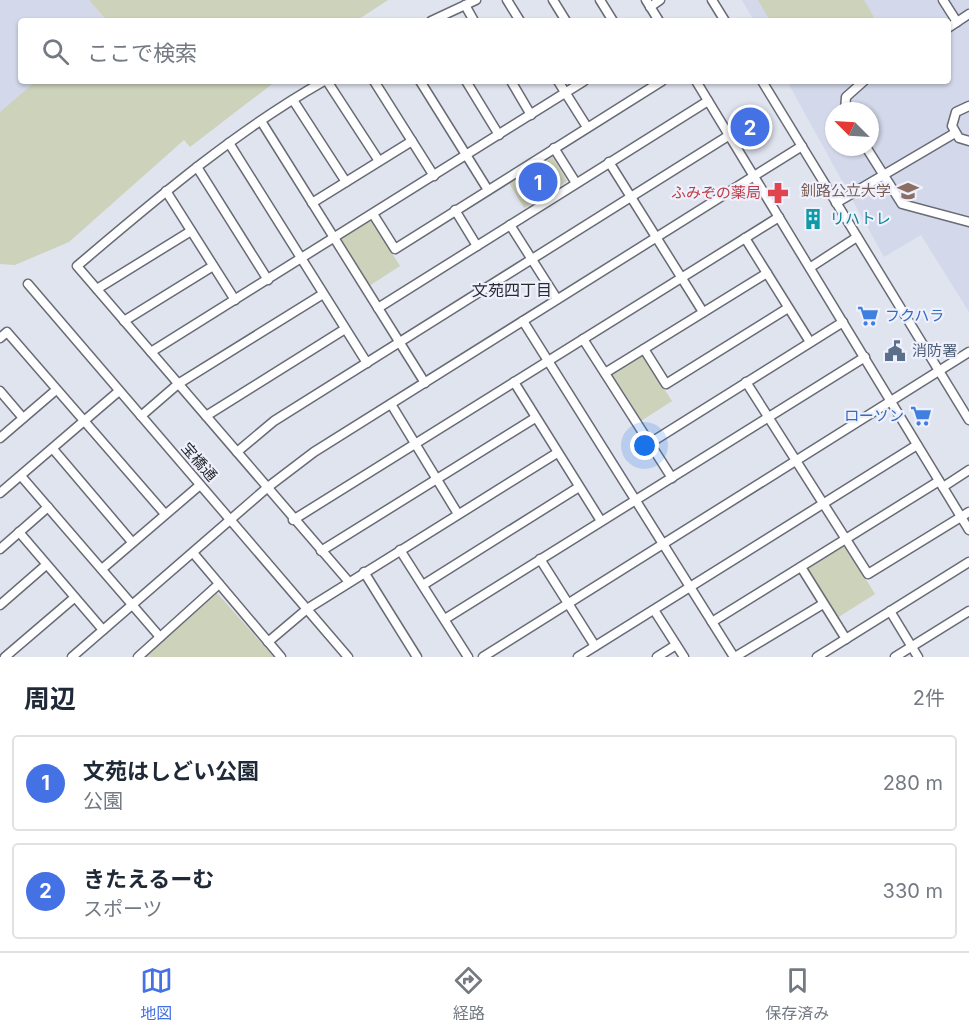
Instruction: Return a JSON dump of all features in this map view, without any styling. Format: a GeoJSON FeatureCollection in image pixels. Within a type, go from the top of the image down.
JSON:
{"type":"FeatureCollection","features":[{"type":"Feature","properties":{"kind":"street"},"geometry":{"type":"LineString","coordinates":[[437,18],[476,0]]}},
{"type":"Feature","properties":{"kind":"street"},"geometry":{"type":"LineString","coordinates":[[507,0],[518,18]]}},
{"type":"Feature","properties":{"kind":"street"},"geometry":{"type":"LineString","coordinates":[[553,0],[564,18]]}},
{"type":"Feature","properties":{"kind":"street"},"geometry":{"type":"LineString","coordinates":[[600,0],[611,18]]}},
{"type":"Feature","properties":{"kind":"street"},"geometry":{"type":"LineString","coordinates":[[657,18],[648,3],[660,0]]}},
{"type":"Feature","properties":{"kind":"street"},"geometry":{"type":"LineString","coordinates":[[712,0],[723,18]]}},
{"type":"Feature","properties":{"kind":"street"},"geometry":{"type":"LineString","coordinates":[[942,0],[957,22]]}},
{"type":"Feature","properties":{"kind":"street"},"geometry":{"type":"LineString","coordinates":[[465,5],[472,18]]}},
{"type":"Feature","properties":{"kind":"street"},"geometry":{"type":"LineString","coordinates":[[951,26],[969,14]]}},
{"type":"Feature","properties":{"kind":"street"},"geometry":{"type":"LineString","coordinates":[[321,84],[229,143],[166,190],[76,266],[268,487],[293,520],[349,582]]}},
{"type":"Feature","properties":{"kind":"street"},"geometry":{"type":"LineString","coordinates":[[328,84],[379,161]]}},
{"type":"Feature","properties":{"kind":"street"},"geometry":{"type":"LineString","coordinates":[[376,84],[434,176]]}},
{"type":"Feature","properties":{"kind":"street"},"geometry":{"type":"LineString","coordinates":[[422,84],[488,190]]}},
{"type":"Feature","properties":{"kind":"street"},"geometry":{"type":"LineString","coordinates":[[468,84],[499,135]]}},
{"type":"Feature","properties":{"kind":"street"},"geometry":{"type":"LineString","coordinates":[[513,84],[531,115]]}},
{"type":"Feature","properties":{"kind":"street"},"geometry":{"type":"LineString","coordinates":[[560,84],[587,127]]}},
{"type":"Feature","properties":{"kind":"street"},"geometry":{"type":"LineString","coordinates":[[151,352],[579,84]]}},
{"type":"Feature","properties":{"kind":"street"},"geometry":{"type":"LineString","coordinates":[[373,214],[395,249],[657,84]]}},
{"type":"Feature","properties":{"kind":"street"},"geometry":{"type":"LineString","coordinates":[[698,84],[941,484],[965,515],[969,530]]}},
{"type":"Feature","properties":{"kind":"street"},"geometry":{"type":"LineString","coordinates":[[764,84],[969,420]]}},
{"type":"Feature","properties":{"kind":"street"},"geometry":{"type":"LineString","coordinates":[[846,102],[846,97],[861,84]]}},
{"type":"Feature","properties":{"kind":"street"},"geometry":{"type":"LineString","coordinates":[[293,100],[346,182]]}},
{"type":"Feature","properties":{"kind":"street"},"geometry":{"type":"LineString","coordinates":[[378,308],[708,101]]}},
{"type":"Feature","properties":{"kind":"street"},"geometry":{"type":"LineString","coordinates":[[955,133],[953,118],[956,112],[969,105]]}},
{"type":"Feature","properties":{"kind":"street"},"geometry":{"type":"LineString","coordinates":[[261,121],[425,382]]}},
{"type":"Feature","properties":{"kind":"street"},"geometry":{"type":"LineString","coordinates":[[836,203],[955,133]]}},
{"type":"Feature","properties":{"kind":"street"},"geometry":{"type":"LineString","coordinates":[[955,133],[969,141]]}},
{"type":"Feature","properties":{"kind":"street"},"geometry":{"type":"LineString","coordinates":[[237,452],[274,421],[728,136]]}},
{"type":"Feature","properties":{"kind":"street"},"geometry":{"type":"LineString","coordinates":[[312,204],[412,141]]}},
{"type":"Feature","properties":{"kind":"street"},"geometry":{"type":"LineString","coordinates":[[229,143],[367,363]]}},
{"type":"Feature","properties":{"kind":"street"},"geometry":{"type":"LineString","coordinates":[[72,657],[194,554],[268,487],[314,452],[802,146]]}},
{"type":"Feature","properties":{"kind":"street"},"geometry":{"type":"LineString","coordinates":[[554,148],[576,183]]}},
{"type":"Feature","properties":{"kind":"street"},"geometry":{"type":"LineString","coordinates":[[871,156],[883,176],[907,207],[969,222]]}},
{"type":"Feature","properties":{"kind":"street"},"geometry":{"type":"LineString","coordinates":[[609,162],[703,312]]}},
{"type":"Feature","properties":{"kind":"street"},"geometry":{"type":"LineString","coordinates":[[197,167],[268,280]]}},
{"type":"Feature","properties":{"kind":"street"},"geometry":{"type":"LineString","coordinates":[[166,190],[235,300]]}},
{"type":"Feature","properties":{"kind":"street"},"geometry":{"type":"LineString","coordinates":[[455,210],[477,246]]}},
{"type":"Feature","properties":{"kind":"street"},"geometry":{"type":"LineString","coordinates":[[293,520],[779,217]]}},
{"type":"Feature","properties":{"kind":"street"},"geometry":{"type":"LineString","coordinates":[[510,225],[557,299]]}},
{"type":"Feature","properties":{"kind":"street"},"geometry":{"type":"LineString","coordinates":[[97,289],[191,231]]}},
{"type":"Feature","properties":{"kind":"street"},"geometry":{"type":"LineString","coordinates":[[811,267],[857,237]]}},
{"type":"Feature","properties":{"kind":"street"},"geometry":{"type":"LineString","coordinates":[[745,238],[810,342]]}},
{"type":"Feature","properties":{"kind":"street"},"geometry":{"type":"LineString","coordinates":[[124,321],[213,266]]}},
{"type":"Feature","properties":{"kind":"street"},"geometry":{"type":"LineString","coordinates":[[605,373],[767,273]]}},
{"type":"Feature","properties":{"kind":"street","name":"宝橋通"},"geometry":{"type":"LineString","coordinates":[[28,284],[348,657]]}},
{"type":"Feature","properties":{"kind":"street"},"geometry":{"type":"LineString","coordinates":[[141,416],[178,384],[323,294]]}},
{"type":"Feature","properties":{"kind":"street"},"geometry":{"type":"LineString","coordinates":[[644,349],[666,384],[788,308]]}},
{"type":"Feature","properties":{"kind":"street"},"geometry":{"type":"LineString","coordinates":[[523,321],[734,657],[824,604]]}},
{"type":"Feature","properties":{"kind":"street"},"geometry":{"type":"LineString","coordinates":[[650,443],[843,321]]}},
{"type":"Feature","properties":{"kind":"street"},"geometry":{"type":"LineString","coordinates":[[206,416],[345,329]]}},
{"type":"Feature","properties":{"kind":"street"},"geometry":{"type":"LineString","coordinates":[[0,338],[7,332],[165,514]]}},
{"type":"Feature","properties":{"kind":"street"},"geometry":{"type":"LineString","coordinates":[[584,339],[672,478]]}},
{"type":"Feature","properties":{"kind":"street"},"geometry":{"type":"LineString","coordinates":[[483,657],[969,352]]}},
{"type":"Feature","properties":{"kind":"street"},"geometry":{"type":"LineString","coordinates":[[445,619],[865,357]]}},
{"type":"Feature","properties":{"kind":"street"},"geometry":{"type":"LineString","coordinates":[[514,382],[601,521]]}},
{"type":"Feature","properties":{"kind":"street"},"geometry":{"type":"LineString","coordinates":[[746,382],[868,574],[965,515]]}},
{"type":"Feature","properties":{"kind":"street"},"geometry":{"type":"LineString","coordinates":[[0,438],[56,390]]}},
{"type":"Feature","properties":{"kind":"street"},"geometry":{"type":"LineString","coordinates":[[0,391],[23,418]]}},
{"type":"Feature","properties":{"kind":"street"},"geometry":{"type":"LineString","coordinates":[[0,493],[119,391]]}},
{"type":"Feature","properties":{"kind":"street"},"geometry":{"type":"LineString","coordinates":[[391,404],[458,514]]}},
{"type":"Feature","properties":{"kind":"street"},"geometry":{"type":"LineString","coordinates":[[321,551],[536,418]]}},
{"type":"Feature","properties":{"kind":"street"},"geometry":{"type":"LineString","coordinates":[[578,657],[917,445]]}},
{"type":"Feature","properties":{"kind":"street"},"geometry":{"type":"LineString","coordinates":[[53,449],[132,542]]}},
{"type":"Feature","properties":{"kind":"street"},"geometry":{"type":"LineString","coordinates":[[268,642],[307,609],[557,453]]}},
{"type":"Feature","properties":{"kind":"street"},"geometry":{"type":"LineString","coordinates":[[712,622],[845,540],[969,470]]}},
{"type":"Feature","properties":{"kind":"street"},"geometry":{"type":"LineString","coordinates":[[21,476],[160,637]]}},
{"type":"Feature","properties":{"kind":"street"},"geometry":{"type":"LineString","coordinates":[[102,569],[200,484]]}},
{"type":"Feature","properties":{"kind":"street"},"geometry":{"type":"LineString","coordinates":[[423,585],[579,487]]}},
{"type":"Feature","properties":{"kind":"street"},"geometry":{"type":"LineString","coordinates":[[0,549],[48,507]]}},
{"type":"Feature","properties":{"kind":"street"},"geometry":{"type":"LineString","coordinates":[[19,532],[103,630]]}},
{"type":"Feature","properties":{"kind":"street"},"geometry":{"type":"LineString","coordinates":[[400,550],[468,657]]}},
{"type":"Feature","properties":{"kind":"street"},"geometry":{"type":"LineString","coordinates":[[194,554],[281,657]]}},
{"type":"Feature","properties":{"kind":"street"},"geometry":{"type":"LineString","coordinates":[[540,559],[595,646]]}},
{"type":"Feature","properties":{"kind":"street"},"geometry":{"type":"LineString","coordinates":[[818,657],[969,562]]}},
{"type":"Feature","properties":{"kind":"street"},"geometry":{"type":"LineString","coordinates":[[0,605],[46,565]]}},
{"type":"Feature","properties":{"kind":"street"},"geometry":{"type":"LineString","coordinates":[[801,567],[846,639]]}},
{"type":"Feature","properties":{"kind":"street"},"geometry":{"type":"LineString","coordinates":[[364,572],[417,657]]}},
{"type":"Feature","properties":{"kind":"street"},"geometry":{"type":"LineString","coordinates":[[138,657],[219,584]]}},
{"type":"Feature","properties":{"kind":"street"},"geometry":{"type":"LineString","coordinates":[[5,657],[74,598]]}},
{"type":"Feature","properties":{"kind":"street"},"geometry":{"type":"LineString","coordinates":[[654,610],[684,657]]}},
{"type":"Feature","properties":{"kind":"street"},"geometry":{"type":"LineString","coordinates":[[890,611],[918,657]]}},
{"type":"Feature","properties":{"kind":"street"},"geometry":{"type":"LineString","coordinates":[[895,657],[969,611]]}},
{"type":"Feature","properties":{"kind":"street"},"geometry":{"type":"LineString","coordinates":[[657,657],[676,645]]}},
{"type":"Feature","properties":{"kind":"shaded area"},"geometry":{"type":"Polygon","coordinates":[[[0,0],[89,0],[104,18],[18,18],[18,84],[33,84],[0,112],[0,0]]]}},
{"type":"Feature","properties":{"kind":"shaded area","name":"釧路公立大学"},"geometry":{"type":"Polygon","coordinates":[[[742,0],[969,0],[969,312],[921,235],[884,257],[828,156],[879,156],[879,102],[825,102],[825,150],[789,84],[951,84],[951,18],[752,18],[742,0]]]}},
{"type":"Feature","properties":{"kind":"green space"},"geometry":{"type":"Polygon","coordinates":[[[89,0],[388,0],[361,18],[104,18],[89,0]]]}},
{"type":"Feature","properties":{"kind":"green space"},"geometry":{"type":"Polygon","coordinates":[[[758,0],[864,0],[874,18],[768,18],[758,0]]]}},
{"type":"Feature","properties":{"kind":"green space"},"geometry":{"type":"Polygon","coordinates":[[[33,84],[272,84],[190,147],[184,140],[69,242],[15,265],[0,264],[0,112],[33,84]]]}},
{"type":"Feature","properties":{"kind":"green space"},"geometry":{"type":"Polygon","coordinates":[[[553,157],[567,181],[524,208],[509,183],[553,157]]]}},
{"type":"Feature","properties":{"kind":"green space"},"geometry":{"type":"Polygon","coordinates":[[[371,220],[400,266],[369,286],[340,239],[371,220]]]}},
{"type":"Feature","properties":{"kind":"green space"},"geometry":{"type":"Polygon","coordinates":[[[642,354],[672,401],[641,421],[611,374],[642,354]]]}},
{"type":"Feature","properties":{"kind":"green space"},"geometry":{"type":"Polygon","coordinates":[[[841,547],[846,547],[875,594],[837,618],[808,571],[808,567],[841,547]]]}},
{"type":"Feature","properties":{"kind":"green space"},"geometry":{"type":"Polygon","coordinates":[[[217,593],[274,657],[145,657],[217,593]]]}},
{"type":"Feature","properties":{"kind":"place","name":"きたえるーむ"},"geometry":{"type":"Point","coordinates":[750,127]}},
{"type":"Feature","properties":{"kind":"place","name":"文苑はしどい公園"},"geometry":{"type":"Point","coordinates":[538,182]}},
{"type":"Feature","properties":{"kind":"place","name":"釧路公立大学"},"geometry":{"type":"Point","coordinates":[908,191]}},
{"type":"Feature","properties":{"kind":"place","name":"ふみぞの薬局"},"geometry":{"type":"Point","coordinates":[778,193]}},
{"type":"Feature","properties":{"kind":"place","name":"リハトレ"},"geometry":{"type":"Point","coordinates":[813,219]}},
{"type":"Feature","properties":{"kind":"place","name":"フクハラ"},"geometry":{"type":"Point","coordinates":[868,316]}},
{"type":"Feature","properties":{"kind":"place","name":"消防署"},"geometry":{"type":"Point","coordinates":[895,351]}},
{"type":"Feature","properties":{"kind":"place","name":"ローソン"},"geometry":{"type":"Point","coordinates":[921,416]}},
{"type":"Feature","properties":{"kind":"district","name":"文苑四丁目"},"geometry":{"type":"Point","coordinates":[512,290]}}]}
